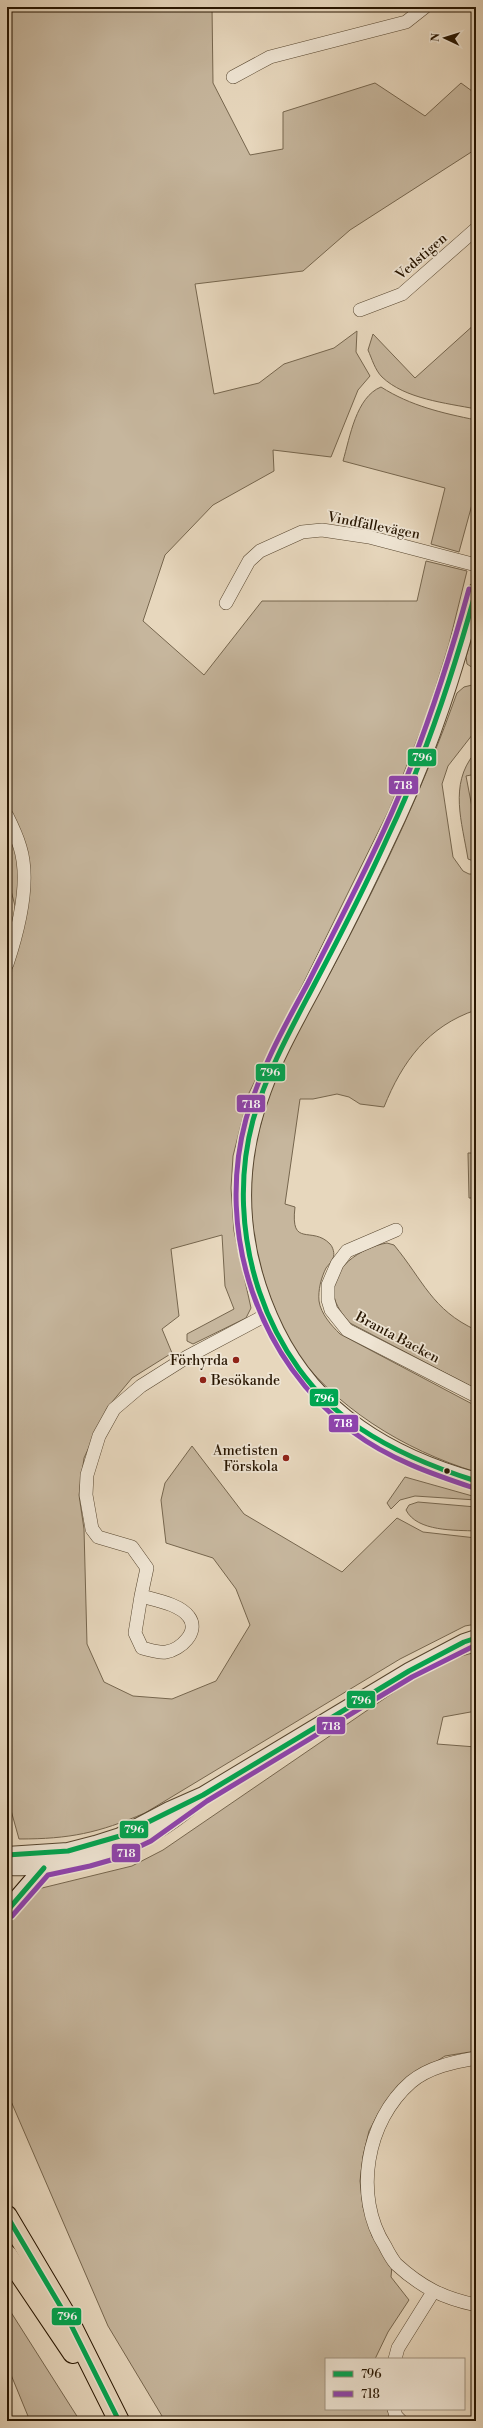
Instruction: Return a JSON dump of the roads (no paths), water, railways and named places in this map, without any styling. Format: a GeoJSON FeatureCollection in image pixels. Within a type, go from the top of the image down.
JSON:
{"type":"FeatureCollection","features":[{"type":"Feature","properties":{"kind":"main road"},"geometry":{"type":"LineString","coordinates":[[7,1911],[44,1868]]}},
{"type":"Feature","properties":{"kind":"main road"},"geometry":{"type":"LineString","coordinates":[[7,2212],[68,2319],[116,2417]]}},
{"type":"Feature","properties":{"kind":"main road"},"geometry":{"type":"LineString","coordinates":[[7,2216],[18,2233]]}},
{"type":"Feature","properties":{"kind":"main road"},"geometry":{"type":"LineString","coordinates":[[7,2255],[116,2417]]}},
{"type":"Feature","properties":{"kind":"street"},"geometry":{"type":"LineString","coordinates":[[233,77],[270,57],[406,22],[425,7]]}},
{"type":"Feature","properties":{"kind":"street","name":"Vedstigen"},"geometry":{"type":"LineString","coordinates":[[360,310],[402,294],[476,229]]}},
{"type":"Feature","properties":{"kind":"street","name":"Vindfällevägen"},"geometry":{"type":"LineString","coordinates":[[226,603],[249,561],[260,551],[302,532],[322,530],[369,537],[476,565]]}},
{"type":"Feature","properties":{"kind":"street"},"geometry":{"type":"LineString","coordinates":[[476,591],[454,673],[418,772],[332,952],[275,1061],[262,1092],[251,1128],[244,1181],[244,1231],[250,1264],[268,1314],[287,1354],[298,1370],[312,1386],[349,1420],[395,1451],[436,1470],[476,1481]]}},
{"type":"Feature","properties":{"kind":"street"},"geometry":{"type":"LineString","coordinates":[[7,816],[21,848],[23,882],[17,932],[7,964]]}},
{"type":"Feature","properties":{"kind":"street","name":"Branta Backen"},"geometry":{"type":"LineString","coordinates":[[396,1230],[347,1251],[337,1264],[328,1285],[328,1300],[331,1310],[347,1330],[476,1396]]}},
{"type":"Feature","properties":{"kind":"street"},"geometry":{"type":"LineString","coordinates":[[142,1596],[182,1610],[189,1617],[191,1632],[188,1639],[180,1646],[167,1652],[159,1652],[142,1648],[134,1633],[148,1568],[132,1547],[98,1537],[92,1529],[89,1519],[86,1495],[87,1475],[99,1436],[114,1409],[140,1386],[187,1357],[268,1314]]}},
{"type":"Feature","properties":{"kind":"street"},"geometry":{"type":"LineString","coordinates":[[7,1855],[68,1851],[120,1836],[169,1810],[203,1795],[409,1671],[464,1642],[476,1638]]}},
{"type":"Feature","properties":{"kind":"street"},"geometry":{"type":"LineString","coordinates":[[7,1868],[44,1868],[70,1865],[124,1848],[174,1820],[203,1795]]}},
{"type":"Feature","properties":{"kind":"street"},"geometry":{"type":"LineString","coordinates":[[476,2058],[443,2065],[411,2082],[384,2118],[370,2157],[367,2181],[369,2205],[378,2234],[396,2263],[433,2292],[476,2305]]}},
{"type":"Feature","properties":{"kind":"street"},"geometry":{"type":"LineString","coordinates":[[395,2358],[398,2348],[433,2292]]}},
{"type":"Feature","properties":{"kind":"street"},"geometry":{"type":"LineString","coordinates":[[394,2410],[396,2416],[401,2421]]}},
{"type":"Feature","properties":{"kind":"place","name":"Förhyrda"},"geometry":{"type":"Point","coordinates":[236,1360]}},
{"type":"Feature","properties":{"kind":"place","name":"Besökande"},"geometry":{"type":"Point","coordinates":[203,1380]}},
{"type":"Feature","properties":{"kind":"place","name":"Ametisten Förskola"},"geometry":{"type":"Point","coordinates":[286,1458]}}]}
